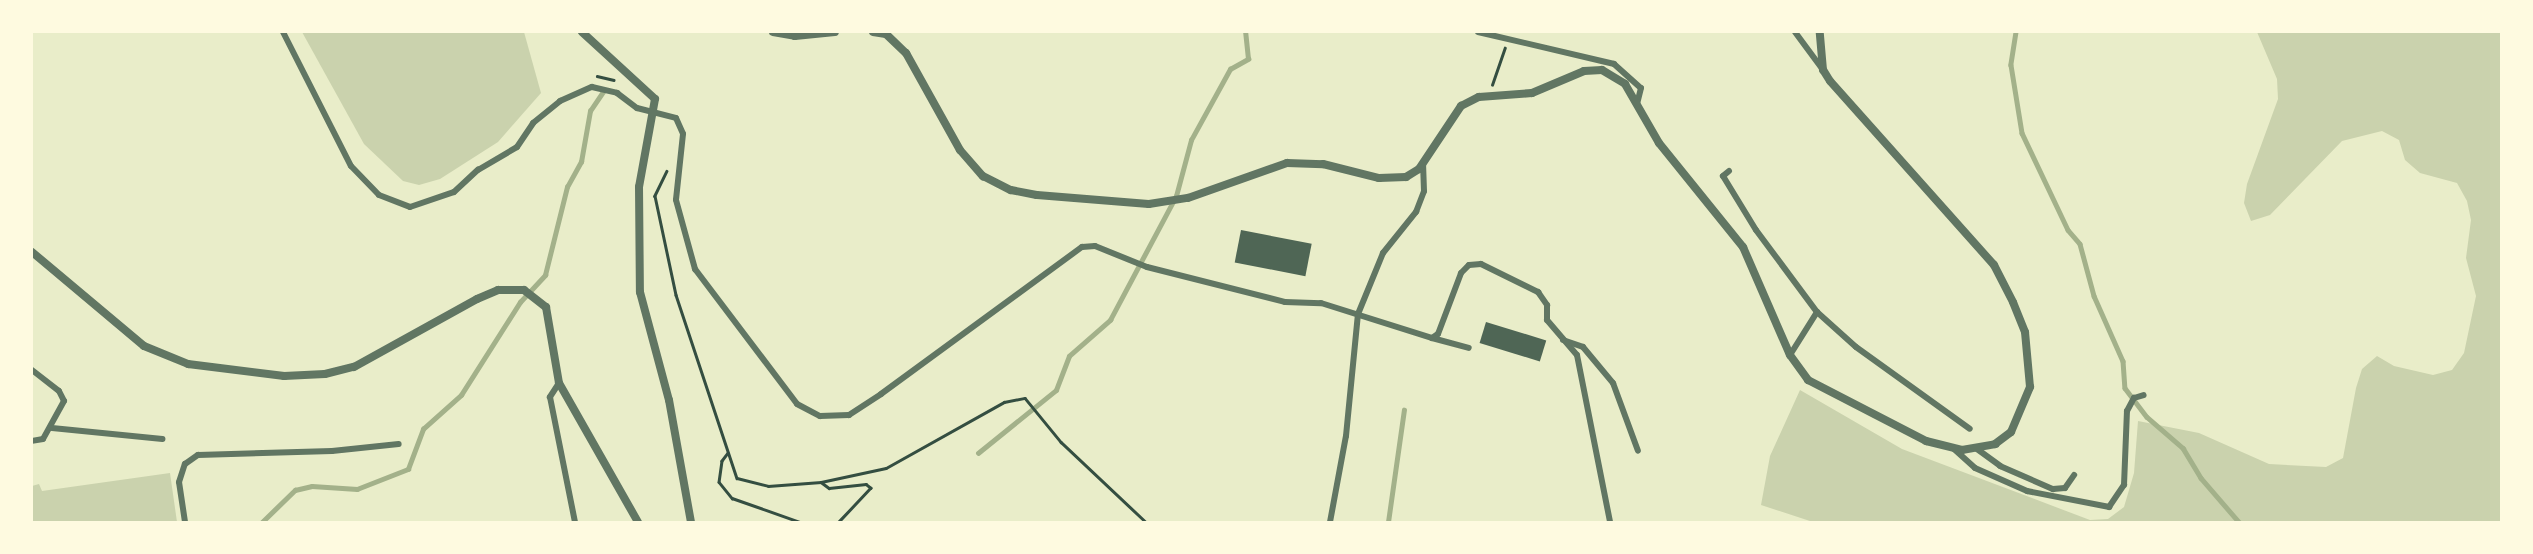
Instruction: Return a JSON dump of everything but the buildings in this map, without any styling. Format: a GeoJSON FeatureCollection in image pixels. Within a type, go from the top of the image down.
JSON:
{"type":"FeatureCollection","features":[{"type":"Feature","properties":{"kind":"street"},"geometry":{"type":"LineString","coordinates":[[283,32],[351,166],[379,195],[410,206],[453,192],[478,170],[504,157],[533,123],[573,94],[602,88],[637,108],[676,118],[682,127],[676,200],[695,269],[797,404],[820,416],[849,415],[1082,247],[1095,246],[1147,267],[1285,302],[1321,303],[1469,348]]}},
{"type":"Feature","properties":{"kind":"street"},"geometry":{"type":"LineString","coordinates":[[582,32],[611,63],[652,91],[654,112],[639,187],[640,292],[669,400],[691,523]]}},
{"type":"Feature","properties":{"kind":"street"},"geometry":{"type":"LineString","coordinates":[[774,32],[795,36],[835,32]]}},
{"type":"Feature","properties":{"kind":"street"},"geometry":{"type":"LineString","coordinates":[[873,32],[886,34],[906,53],[960,150],[983,176],[1012,190],[1149,204],[1188,198],[1287,163],[1323,164],[1387,179],[1406,177],[1423,163],[1453,114],[1471,101],[1488,96],[1532,93],[1584,71],[1602,70],[1625,84],[1659,143],[1743,247],[1790,355],[1808,380],[1926,441],[1954,449],[1977,449],[1995,444],[2011,432],[2030,387],[2025,332],[2013,302],[1994,265],[1823,70],[1795,32]]}},
{"type":"Feature","properties":{"kind":"street"},"geometry":{"type":"LineString","coordinates":[[1478,32],[1614,64],[1641,88],[1637,104]]}},
{"type":"Feature","properties":{"kind":"street"},"geometry":{"type":"LineString","coordinates":[[1820,32],[1823,70]]}},
{"type":"Feature","properties":{"kind":"street"},"geometry":{"type":"LineString","coordinates":[[1330,523],[1346,436],[1357,314],[1383,253],[1416,212],[1424,191],[1423,163]]}},
{"type":"Feature","properties":{"kind":"street"},"geometry":{"type":"LineString","coordinates":[[1729,171],[1723,176],[1756,230],[1817,312],[1856,347],[1970,429]]}},
{"type":"Feature","properties":{"kind":"street"},"geometry":{"type":"LineString","coordinates":[[32,252],[144,346],[188,364],[284,376],[325,374],[354,366],[487,295],[508,288],[524,290],[540,300],[550,318],[559,383],[638,523]]}},
{"type":"Feature","properties":{"kind":"street"},"geometry":{"type":"LineString","coordinates":[[1432,338],[1438,334],[1461,273],[1469,265],[1481,264],[1538,292],[1547,305],[1547,320],[1583,368],[1610,523]]}},
{"type":"Feature","properties":{"kind":"street"},"geometry":{"type":"LineString","coordinates":[[1790,355],[1817,312]]}},
{"type":"Feature","properties":{"kind":"street"},"geometry":{"type":"LineString","coordinates":[[1563,340],[1583,347],[1613,383],[1638,451]]}},
{"type":"Feature","properties":{"kind":"street"},"geometry":{"type":"LineString","coordinates":[[32,370],[62,395],[52,428],[43,439],[32,441]]}},
{"type":"Feature","properties":{"kind":"street"},"geometry":{"type":"LineString","coordinates":[[559,383],[550,397],[575,523]]}},
{"type":"Feature","properties":{"kind":"street"},"geometry":{"type":"LineString","coordinates":[[1954,449],[1975,468],[2027,491],[2109,508],[2124,485],[2127,411],[2134,398],[2144,395]]}},
{"type":"Feature","properties":{"kind":"street"},"geometry":{"type":"LineString","coordinates":[[52,428],[162,439]]}},
{"type":"Feature","properties":{"kind":"street"},"geometry":{"type":"LineString","coordinates":[[185,523],[179,481],[185,464],[198,455],[399,444]]}},
{"type":"Feature","properties":{"kind":"street"},"geometry":{"type":"LineString","coordinates":[[1977,449],[2000,467],[2053,489],[2065,488],[2074,475]]}},
{"type":"Feature","properties":{"kind":"path"},"geometry":{"type":"LineString","coordinates":[[1488,96],[1511,40]]}},
{"type":"Feature","properties":{"kind":"path"},"geometry":{"type":"LineString","coordinates":[[592,76],[617,81]]}},
{"type":"Feature","properties":{"kind":"path"},"geometry":{"type":"LineString","coordinates":[[1025,398],[1083,463],[1146,523]]}},
{"type":"Feature","properties":{"kind":"path"},"geometry":{"type":"LineString","coordinates":[[728,453],[722,461],[719,482],[732,498],[800,523]]}},
{"type":"Feature","properties":{"kind":"path"},"geometry":{"type":"LineString","coordinates":[[821,482],[829,488],[866,484],[871,488],[839,523]]}},
{"type":"Feature","properties":{"kind":"green space"},"geometry":{"type":"Polygon","coordinates":[[[302,32],[524,32],[541,93],[498,142],[440,179],[419,185],[403,181],[364,144],[302,32]]]}},
{"type":"Feature","properties":{"kind":"green space"},"geometry":{"type":"Polygon","coordinates":[[[2257,32],[2501,32],[2501,522],[1813,522],[1761,505],[1770,456],[1800,390],[1902,449],[2090,520],[2108,519],[2124,507],[2134,473],[2138,421],[2199,433],[2269,464],[2326,467],[2343,458],[2362,369],[2377,356],[2394,366],[2433,375],[2452,370],[2464,353],[2476,296],[2466,258],[2471,220],[2467,201],[2457,183],[2420,173],[2405,160],[2399,140],[2382,131],[2342,141],[2270,215],[2251,221],[2244,203],[2247,184],[2278,99],[2277,79],[2257,32]]]}},
{"type":"Feature","properties":{"kind":"green space"},"geometry":{"type":"Polygon","coordinates":[[[170,473],[177,522],[32,522],[32,486],[39,484],[42,491],[170,473]]]}},
{"type":"Feature","properties":{"kind":"waterway"},"geometry":{"type":"LineString","coordinates":[[978,453],[1056,390],[1069,356],[1110,320],[1176,196],[1191,140],[1230,69],[1248,59],[1245,32]]}},
{"type":"Feature","properties":{"kind":"waterway"},"geometry":{"type":"LineString","coordinates":[[2016,32],[2011,65],[2022,133],[2068,230],[2080,244],[2094,296],[2123,361],[2125,388],[2147,417],[2183,448],[2201,478],[2239,522]]}},
{"type":"Feature","properties":{"kind":"waterway"},"geometry":{"type":"LineString","coordinates":[[262,522],[295,490],[312,486],[357,489],[408,469],[423,429],[461,395],[520,302],[545,275],[567,187],[581,162],[590,111],[604,90]]}},
{"type":"Feature","properties":{"kind":"waterway"},"geometry":{"type":"LineString","coordinates":[[1388,522],[1404,410]]}}]}
